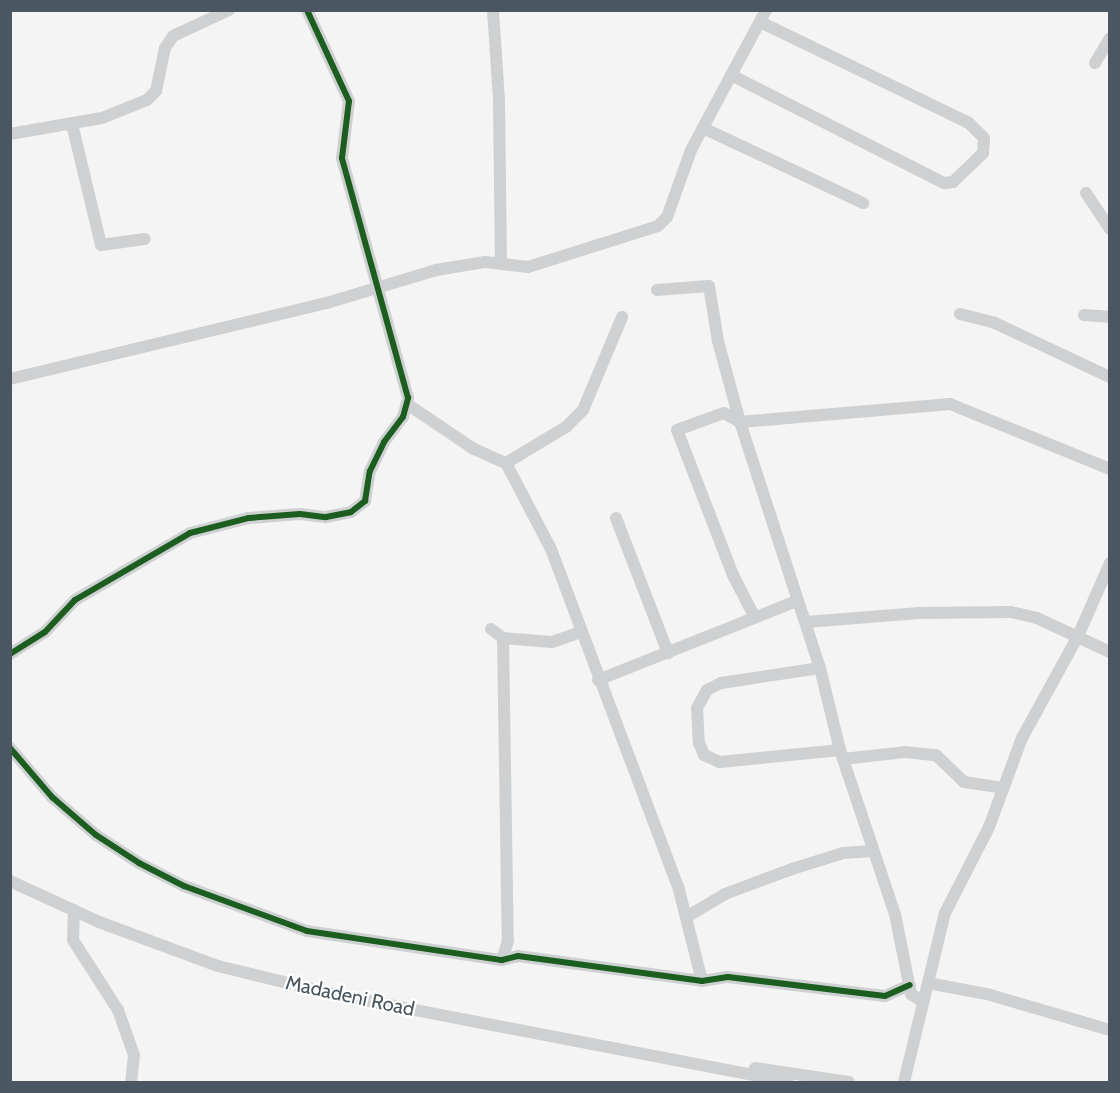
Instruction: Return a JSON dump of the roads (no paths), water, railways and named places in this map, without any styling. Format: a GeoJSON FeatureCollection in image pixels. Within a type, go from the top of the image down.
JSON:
{"type":"FeatureCollection","features":[{"type":"Feature","properties":{"kind":"street"},"geometry":{"type":"LineString","coordinates":[[10,134],[102,118],[147,100],[156,91],[165,48],[173,36],[229,10]]}},
{"type":"Feature","properties":{"kind":"street"},"geometry":{"type":"LineString","coordinates":[[10,654],[45,632],[75,600],[171,542],[204,527],[300,513],[326,518],[359,509],[367,496],[370,471],[380,448],[403,417],[407,404],[342,158],[349,101],[307,10]]}},
{"type":"Feature","properties":{"kind":"street"},"geometry":{"type":"LineString","coordinates":[[493,10],[499,100],[501,263]]}},
{"type":"Feature","properties":{"kind":"street"},"geometry":{"type":"LineString","coordinates":[[10,379],[378,288],[436,270],[501,263],[528,267],[658,226],[667,217],[688,157],[766,10]]}},
{"type":"Feature","properties":{"kind":"street"},"geometry":{"type":"LineString","coordinates":[[731,75],[944,183],[952,182],[985,149],[981,132],[969,123],[759,22]]}},
{"type":"Feature","properties":{"kind":"street"},"geometry":{"type":"LineString","coordinates":[[1095,63],[1110,38]]}},
{"type":"Feature","properties":{"kind":"street"},"geometry":{"type":"LineString","coordinates":[[72,124],[101,245],[145,239]]}},
{"type":"Feature","properties":{"kind":"street"},"geometry":{"type":"LineString","coordinates":[[703,128],[862,203]]}},
{"type":"Feature","properties":{"kind":"street"},"geometry":{"type":"LineString","coordinates":[[1086,193],[1110,228]]}},
{"type":"Feature","properties":{"kind":"street"},"geometry":{"type":"LineString","coordinates":[[657,290],[710,286],[718,341],[740,422],[797,601],[806,622],[842,754],[895,914],[911,994],[922,1002]]}},
{"type":"Feature","properties":{"kind":"street"},"geometry":{"type":"LineString","coordinates":[[960,314],[995,324],[1110,377]]}},
{"type":"Feature","properties":{"kind":"street"},"geometry":{"type":"LineString","coordinates":[[1084,315],[1110,317]]}},
{"type":"Feature","properties":{"kind":"street"},"geometry":{"type":"LineString","coordinates":[[506,463],[566,427],[583,410],[622,317]]}},
{"type":"Feature","properties":{"kind":"street"},"geometry":{"type":"LineString","coordinates":[[407,404],[474,449],[506,463],[523,488],[551,549],[598,680],[688,915],[702,981]]}},
{"type":"Feature","properties":{"kind":"street"},"geometry":{"type":"LineString","coordinates":[[754,616],[733,575],[677,430],[724,413],[740,422],[950,404],[1110,468]]}},
{"type":"Feature","properties":{"kind":"street"},"geometry":{"type":"LineString","coordinates":[[616,518],[668,653]]}},
{"type":"Feature","properties":{"kind":"street"},"geometry":{"type":"LineString","coordinates":[[904,1083],[945,913],[976,855],[1022,738],[1078,636],[1106,580],[1110,563]]}},
{"type":"Feature","properties":{"kind":"street"},"geometry":{"type":"LineString","coordinates":[[598,680],[754,616],[797,601]]}},
{"type":"Feature","properties":{"kind":"street"},"geometry":{"type":"LineString","coordinates":[[806,622],[982,611],[1037,618],[1110,652]]}},
{"type":"Feature","properties":{"kind":"street"},"geometry":{"type":"LineString","coordinates":[[491,629],[502,638],[552,642],[581,632]]}},
{"type":"Feature","properties":{"kind":"street"},"geometry":{"type":"LineString","coordinates":[[502,638],[508,941],[502,960]]}},
{"type":"Feature","properties":{"kind":"street"},"geometry":{"type":"LineString","coordinates":[[820,668],[721,683],[707,690],[697,708],[699,743],[704,755],[720,762],[842,754],[905,752],[936,755],[964,782],[1004,788]]}},
{"type":"Feature","properties":{"kind":"street"},"geometry":{"type":"LineString","coordinates":[[10,748],[52,797],[96,835],[184,886],[307,931],[502,960],[518,956],[702,981],[728,977],[890,996],[910,985]]}},
{"type":"Feature","properties":{"kind":"street"},"geometry":{"type":"LineString","coordinates":[[688,915],[725,894],[792,869],[843,853],[873,850]]}},
{"type":"Feature","properties":{"kind":"street","name":"Madadeni Road"},"geometry":{"type":"LineString","coordinates":[[10,881],[74,910],[218,966],[326,992],[704,1064],[788,1083]]}},
{"type":"Feature","properties":{"kind":"street"},"geometry":{"type":"LineString","coordinates":[[74,910],[73,940],[118,1010],[134,1055],[131,1083]]}},
{"type":"Feature","properties":{"kind":"street"},"geometry":{"type":"LineString","coordinates":[[508,941],[518,956]]}},
{"type":"Feature","properties":{"kind":"street"},"geometry":{"type":"LineString","coordinates":[[928,983],[987,994],[1110,1030]]}},
{"type":"Feature","properties":{"kind":"street","name":"Madadeni Road"},"geometry":{"type":"LineString","coordinates":[[704,1064],[728,1064],[849,1083]]}},
{"type":"Feature","properties":{"kind":"street"},"geometry":{"type":"LineString","coordinates":[[906,1069],[913,1083]]}}]}
